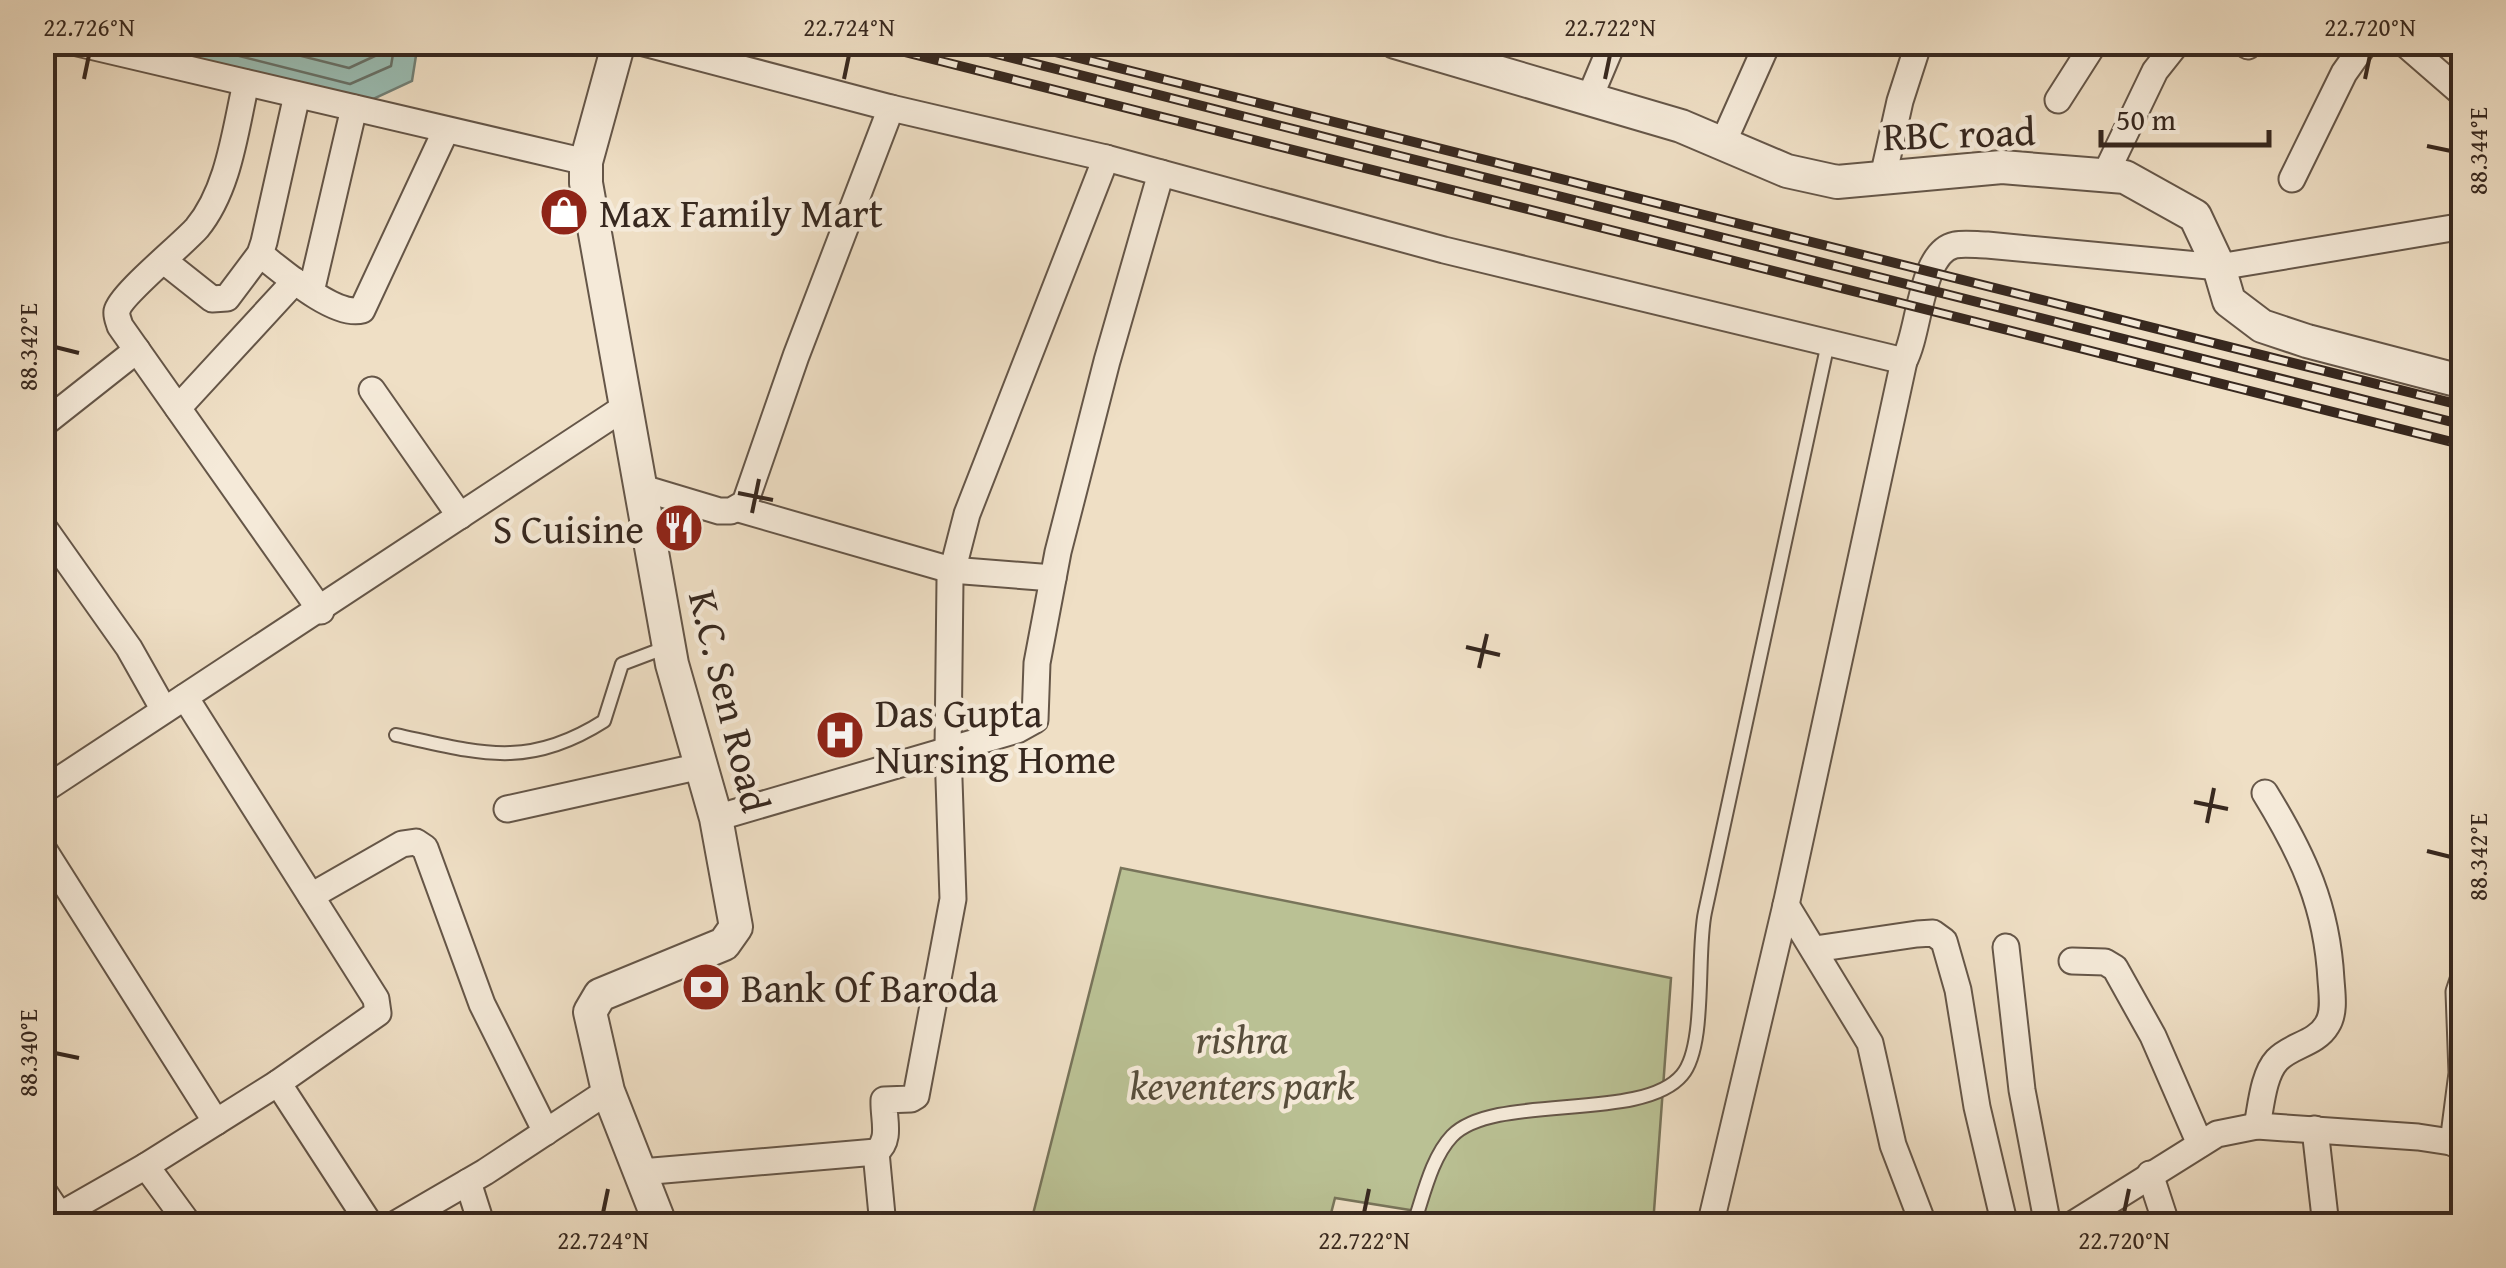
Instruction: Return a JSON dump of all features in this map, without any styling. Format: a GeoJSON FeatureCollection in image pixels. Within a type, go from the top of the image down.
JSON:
{"type":"FeatureCollection","features":[{"type":"Feature","properties":{"kind":"street"},"geometry":{"type":"LineString","coordinates":[[73,42],[586,162]]}},
{"type":"Feature","properties":{"kind":"street","name":"K.C. Sen Road"},"geometry":{"type":"LineString","coordinates":[[620,42],[586,162],[586,183],[669,646],[716,818],[736,932],[724,944],[594,1000],[591,1027],[608,1092],[662,1226]]}},
{"type":"Feature","properties":{"kind":"street"},"geometry":{"type":"LineString","coordinates":[[640,42],[891,108],[1106,158],[1444,250],[1904,361]]}},
{"type":"Feature","properties":{"kind":"street","name":"RBC road"},"geometry":{"type":"LineString","coordinates":[[1395,42],[1455,50],[1589,99],[1680,126],[1787,172],[1837,182],[2002,166],[2126,176],[2195,216],[2229,300],[2262,326],[2307,342],[2464,382]]}},
{"type":"Feature","properties":{"kind":"street"},"geometry":{"type":"LineString","coordinates":[[1589,99],[1614,42]]}},
{"type":"Feature","properties":{"kind":"street"},"geometry":{"type":"LineString","coordinates":[[1722,145],[1768,42]]}},
{"type":"Feature","properties":{"kind":"street"},"geometry":{"type":"LineString","coordinates":[[1884,177],[1900,100],[1919,42]]}},
{"type":"Feature","properties":{"kind":"street"},"geometry":{"type":"LineString","coordinates":[[2058,100],[2095,42]]}},
{"type":"Feature","properties":{"kind":"street"},"geometry":{"type":"LineString","coordinates":[[2105,175],[2155,72],[2178,42]]}},
{"type":"Feature","properties":{"kind":"street"},"geometry":{"type":"LineString","coordinates":[[2242,42],[2248,46],[2250,42]]}},
{"type":"Feature","properties":{"kind":"street"},"geometry":{"type":"LineString","coordinates":[[2292,179],[2344,73],[2366,42]]}},
{"type":"Feature","properties":{"kind":"street"},"geometry":{"type":"LineString","coordinates":[[2403,42],[2464,95]]}},
{"type":"Feature","properties":{"kind":"street"},"geometry":{"type":"LineString","coordinates":[[246,83],[220,186],[198,226],[117,310],[120,326],[321,610]]}},
{"type":"Feature","properties":{"kind":"street"},"geometry":{"type":"LineString","coordinates":[[164,261],[212,299],[228,298],[260,254],[297,95]]}},
{"type":"Feature","properties":{"kind":"street"},"geometry":{"type":"LineString","coordinates":[[178,408],[303,286],[354,108]]}},
{"type":"Feature","properties":{"kind":"street"},"geometry":{"type":"LineString","coordinates":[[739,509],[750,493],[796,356],[891,108]]}},
{"type":"Feature","properties":{"kind":"street"},"geometry":{"type":"LineString","coordinates":[[260,254],[345,311],[362,310],[446,130]]}},
{"type":"Feature","properties":{"kind":"street"},"geometry":{"type":"LineString","coordinates":[[641,1172],[876,1152],[885,1144],[884,1100],[912,1100],[918,1092],[953,899],[948,750],[950,570],[967,514],[1106,158]]}},
{"type":"Feature","properties":{"kind":"street"},"geometry":{"type":"LineString","coordinates":[[716,818],[1030,726],[1035,720],[1037,663],[1053,578],[1107,361],[1161,173]]}},
{"type":"Feature","properties":{"kind":"street"},"geometry":{"type":"LineString","coordinates":[[1710,1226],[1786,905],[1904,361],[1913,344],[1928,272],[1937,255],[1954,244],[2219,268],[2464,226]]}},
{"type":"Feature","properties":{"kind":"street"},"geometry":{"type":"LineString","coordinates":[[42,425],[137,350]]}},
{"type":"Feature","properties":{"kind":"street"},"geometry":{"type":"LineString","coordinates":[[372,390],[460,516]]}},
{"type":"Feature","properties":{"kind":"street"},"geometry":{"type":"LineString","coordinates":[[42,791],[625,407]]}},
{"type":"Feature","properties":{"kind":"street"},"geometry":{"type":"LineString","coordinates":[[638,487],[720,510],[739,509],[950,570],[1053,578]]}},
{"type":"Feature","properties":{"kind":"street"},"geometry":{"type":"LineString","coordinates":[[42,525],[310,896],[376,999],[378,1012],[278,1082],[64,1220],[42,1190]]}},
{"type":"Feature","properties":{"kind":"street"},"geometry":{"type":"LineString","coordinates":[[507,809],[701,766]]}},
{"type":"Feature","properties":{"kind":"street"},"geometry":{"type":"LineString","coordinates":[[2256,1126],[2269,1075],[2277,1060],[2320,1035],[2330,1023],[2332,1000],[2318,893],[2298,848],[2266,793]]}},
{"type":"Feature","properties":{"kind":"street"},"geometry":{"type":"LineString","coordinates":[[310,896],[402,844],[416,842],[424,848],[482,1004],[546,1132]]}},
{"type":"Feature","properties":{"kind":"street"},"geometry":{"type":"LineString","coordinates":[[42,847],[216,1122]]}},
{"type":"Feature","properties":{"kind":"street"},"geometry":{"type":"LineString","coordinates":[[1786,905],[1870,1043],[1893,1145],[1924,1226]]}},
{"type":"Feature","properties":{"kind":"street"},"geometry":{"type":"LineString","coordinates":[[1816,950],[1916,934],[1932,934],[1944,941],[1958,990],[1989,1164],[2005,1226]]}},
{"type":"Feature","properties":{"kind":"street"},"geometry":{"type":"LineString","coordinates":[[2006,947],[2022,1090],[2048,1226]]}},
{"type":"Feature","properties":{"kind":"street"},"geometry":{"type":"LineString","coordinates":[[2072,961],[2105,962],[2116,968],[2153,1036],[2200,1144]]}},
{"type":"Feature","properties":{"kind":"street"},"geometry":{"type":"LineString","coordinates":[[2070,1226],[2217,1134],[2256,1126],[2458,1144],[2462,1074],[2459,992],[2464,977]]}},
{"type":"Feature","properties":{"kind":"street"},"geometry":{"type":"LineString","coordinates":[[278,1082],[372,1226]]}},
{"type":"Feature","properties":{"kind":"street"},"geometry":{"type":"LineString","coordinates":[[392,1226],[608,1092]]}},
{"type":"Feature","properties":{"kind":"street"},"geometry":{"type":"LineString","coordinates":[[2315,1129],[2326,1226]]}},
{"type":"Feature","properties":{"kind":"street"},"geometry":{"type":"LineString","coordinates":[[876,1152],[884,1226]]}},
{"type":"Feature","properties":{"kind":"street"},"geometry":{"type":"LineString","coordinates":[[146,1166],[190,1226]]}},
{"type":"Feature","properties":{"kind":"street"},"geometry":{"type":"LineString","coordinates":[[2150,1174],[2167,1226]]}},
{"type":"Feature","properties":{"kind":"street"},"geometry":{"type":"LineString","coordinates":[[468,1182],[482,1226]]}},
{"type":"Feature","properties":{"kind":"lane"},"geometry":{"type":"LineString","coordinates":[[1413,1226],[1436,1162],[1452,1136],[1471,1124],[1500,1116],[1640,1098],[1669,1086],[1684,1074],[1696,1036],[1703,920],[1828,343]]}},
{"type":"Feature","properties":{"kind":"lane"},"geometry":{"type":"LineString","coordinates":[[396,735],[482,754],[540,751],[604,721],[622,664],[669,646]]}},
{"type":"Feature","properties":{"kind":"green space","name":"rishra keventers park"},"geometry":{"type":"Polygon","coordinates":[[[1121,868],[1671,978],[1653,1225],[1503,1225],[1335,1198],[1328,1225],[1030,1226],[1121,868]]]}},
{"type":"Feature","properties":{"kind":"water"},"geometry":{"type":"Polygon","coordinates":[[[92,43],[418,43],[412,81],[354,108],[92,43]]]}},
{"type":"Feature","properties":{"kind":"railway"},"geometry":{"type":"LineString","coordinates":[[865,42],[2464,445]]}},
{"type":"Feature","properties":{"kind":"railway"},"geometry":{"type":"LineString","coordinates":[[949,42],[2464,425]]}},
{"type":"Feature","properties":{"kind":"railway"},"geometry":{"type":"LineString","coordinates":[[1016,42],[2464,406]]}},
{"type":"Feature","properties":{"kind":"place","name":"Max Family Mart"},"geometry":{"type":"Point","coordinates":[564,212]}},
{"type":"Feature","properties":{"kind":"place","name":"S Cuisine"},"geometry":{"type":"Point","coordinates":[679,528]}},
{"type":"Feature","properties":{"kind":"place","name":"Das Gupta Nursing Home"},"geometry":{"type":"Point","coordinates":[840,735]}},
{"type":"Feature","properties":{"kind":"place","name":"Bank Of Baroda"},"geometry":{"type":"Point","coordinates":[706,987]}}]}
